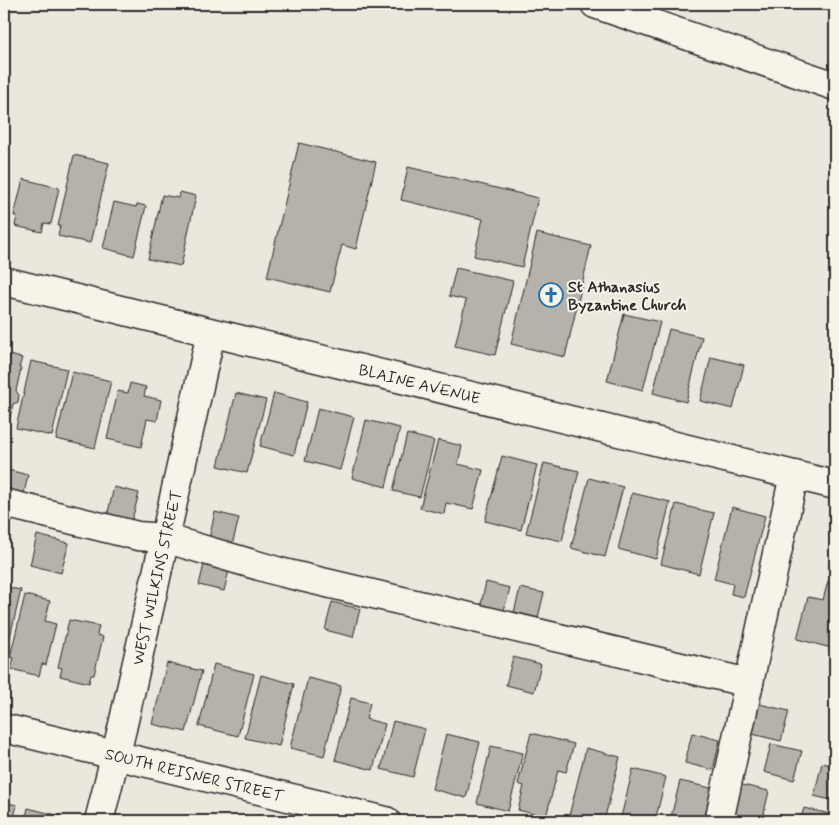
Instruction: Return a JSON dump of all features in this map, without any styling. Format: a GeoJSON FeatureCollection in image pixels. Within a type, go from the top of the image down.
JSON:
{"type":"FeatureCollection","features":[{"type":"Feature","properties":{"kind":"street"},"geometry":{"type":"LineString","coordinates":[[594,4],[835,86]]}},
{"type":"Feature","properties":{"kind":"street","name":"BLAINE AVENUE"},"geometry":{"type":"LineString","coordinates":[[4,281],[835,485]]}},
{"type":"Feature","properties":{"kind":"street","name":"WEST WILKINS STREET"},"geometry":{"type":"LineString","coordinates":[[99,821],[116,755],[211,333]]}},
{"type":"Feature","properties":{"kind":"street"},"geometry":{"type":"LineString","coordinates":[[719,821],[794,475]]}},
{"type":"Feature","properties":{"kind":"street"},"geometry":{"type":"LineString","coordinates":[[4,503],[138,536],[164,538],[280,572],[748,683]]}},
{"type":"Feature","properties":{"kind":"street","name":"SOUTH REISNER STREET"},"geometry":{"type":"LineString","coordinates":[[4,728],[386,821]]}},
{"type":"Feature","properties":{"kind":"building"},"geometry":{"type":"Polygon","coordinates":[[[299,143],[376,162],[356,249],[342,245],[330,292],[267,277],[299,143]]]}},
{"type":"Feature","properties":{"kind":"building"},"geometry":{"type":"Polygon","coordinates":[[[74,155],[109,163],[90,243],[58,236],[60,226],[58,226],[74,155]]]}},
{"type":"Feature","properties":{"kind":"building"},"geometry":{"type":"Polygon","coordinates":[[[408,167],[538,198],[522,267],[474,256],[483,219],[401,200],[408,167]]]}},
{"type":"Feature","properties":{"kind":"building"},"geometry":{"type":"Polygon","coordinates":[[[23,179],[59,188],[51,224],[44,223],[42,232],[15,226],[17,216],[14,216],[23,179]]]}},
{"type":"Feature","properties":{"kind":"building"},"geometry":{"type":"Polygon","coordinates":[[[180,192],[196,196],[181,266],[148,259],[162,195],[179,198],[180,192]]]}},
{"type":"Feature","properties":{"kind":"building"},"geometry":{"type":"Polygon","coordinates":[[[114,202],[136,207],[137,204],[146,206],[134,256],[103,248],[114,202]]]}},
{"type":"Feature","properties":{"kind":"building","name":"St Athanasius Byzantine Church"},"geometry":{"type":"Polygon","coordinates":[[[537,233],[591,246],[565,357],[511,344],[537,233]]]}},
{"type":"Feature","properties":{"kind":"building"},"geometry":{"type":"Polygon","coordinates":[[[456,268],[513,281],[495,355],[455,346],[466,300],[449,296],[456,268]]]}},
{"type":"Feature","properties":{"kind":"building"},"geometry":{"type":"Polygon","coordinates":[[[624,314],[660,322],[643,390],[607,381],[624,314]]]}},
{"type":"Feature","properties":{"kind":"building"},"geometry":{"type":"Polygon","coordinates":[[[669,329],[702,337],[686,402],[653,393],[669,329]]]}},
{"type":"Feature","properties":{"kind":"building"},"geometry":{"type":"Polygon","coordinates":[[[4,354],[22,358],[16,391],[19,395],[18,402],[13,404],[9,421],[4,420],[4,354]]]}},
{"type":"Feature","properties":{"kind":"building"},"geometry":{"type":"Polygon","coordinates":[[[711,357],[744,365],[733,409],[700,401],[711,357]]]}},
{"type":"Feature","properties":{"kind":"building"},"geometry":{"type":"Polygon","coordinates":[[[31,361],[67,369],[52,436],[16,428],[31,361]]]}},
{"type":"Feature","properties":{"kind":"building"},"geometry":{"type":"Polygon","coordinates":[[[72,372],[111,381],[95,448],[56,439],[72,372]]]}},
{"type":"Feature","properties":{"kind":"building"},"geometry":{"type":"Polygon","coordinates":[[[130,383],[146,387],[144,396],[161,400],[157,421],[147,419],[141,447],[107,439],[118,391],[128,393],[130,383]]]}},
{"type":"Feature","properties":{"kind":"building"},"geometry":{"type":"Polygon","coordinates":[[[236,393],[266,400],[247,473],[218,466],[236,393]]]}},
{"type":"Feature","properties":{"kind":"building"},"geometry":{"type":"Polygon","coordinates":[[[274,393],[307,402],[294,455],[260,446],[274,393]]]}},
{"type":"Feature","properties":{"kind":"building"},"geometry":{"type":"Polygon","coordinates":[[[318,408],[354,417],[340,470],[305,461],[318,408]]]}},
{"type":"Feature","properties":{"kind":"building"},"geometry":{"type":"Polygon","coordinates":[[[366,420],[400,428],[386,487],[352,478],[366,420]]]}},
{"type":"Feature","properties":{"kind":"building"},"geometry":{"type":"Polygon","coordinates":[[[407,434],[434,441],[420,497],[393,491],[407,434]]]}},
{"type":"Feature","properties":{"kind":"building"},"geometry":{"type":"Polygon","coordinates":[[[438,440],[462,446],[458,464],[483,470],[473,509],[446,503],[444,514],[420,508],[438,440]]]}},
{"type":"Feature","properties":{"kind":"building"},"geometry":{"type":"Polygon","coordinates":[[[502,456],[537,465],[521,530],[485,521],[502,456]]]}},
{"type":"Feature","properties":{"kind":"building"},"geometry":{"type":"Polygon","coordinates":[[[544,463],[579,471],[562,541],[526,533],[544,463]]]}},
{"type":"Feature","properties":{"kind":"building"},"geometry":{"type":"Polygon","coordinates":[[[4,469],[28,475],[22,502],[4,498],[4,469]]]}},
{"type":"Feature","properties":{"kind":"building"},"geometry":{"type":"Polygon","coordinates":[[[589,478],[623,487],[605,557],[571,548],[589,478]]]}},
{"type":"Feature","properties":{"kind":"building"},"geometry":{"type":"Polygon","coordinates":[[[114,487],[139,493],[129,531],[105,525],[114,487]]]}},
{"type":"Feature","properties":{"kind":"building"},"geometry":{"type":"Polygon","coordinates":[[[632,493],[670,502],[656,559],[618,549],[632,493]]]}},
{"type":"Feature","properties":{"kind":"building"},"geometry":{"type":"Polygon","coordinates":[[[676,504],[714,513],[699,574],[661,564],[676,504]]]}},
{"type":"Feature","properties":{"kind":"building"},"geometry":{"type":"Polygon","coordinates":[[[732,507],[765,516],[744,597],[731,594],[733,584],[714,579],[732,507]]]}},
{"type":"Feature","properties":{"kind":"building"},"geometry":{"type":"Polygon","coordinates":[[[215,512],[239,518],[232,545],[209,539],[215,512]]]}},
{"type":"Feature","properties":{"kind":"building"},"geometry":{"type":"Polygon","coordinates":[[[37,535],[69,543],[61,573],[30,565],[37,535]]]}},
{"type":"Feature","properties":{"kind":"building"},"geometry":{"type":"Polygon","coordinates":[[[204,564],[229,570],[224,591],[199,585],[204,564]]]}},
{"type":"Feature","properties":{"kind":"building"},"geometry":{"type":"Polygon","coordinates":[[[828,581],[835,582],[835,649],[797,639],[808,597],[823,600],[828,581]]]}},
{"type":"Feature","properties":{"kind":"building"},"geometry":{"type":"Polygon","coordinates":[[[486,582],[510,588],[503,614],[480,609],[486,582]]]}},
{"type":"Feature","properties":{"kind":"building"},"geometry":{"type":"Polygon","coordinates":[[[4,587],[21,590],[4,663],[4,587]]]}},
{"type":"Feature","properties":{"kind":"building"},"geometry":{"type":"Polygon","coordinates":[[[520,588],[544,593],[537,622],[513,617],[520,588]]]}},
{"type":"Feature","properties":{"kind":"building"},"geometry":{"type":"Polygon","coordinates":[[[25,595],[50,601],[45,621],[56,624],[46,665],[42,664],[39,676],[11,669],[14,658],[10,657],[25,595]]]}},
{"type":"Feature","properties":{"kind":"building"},"geometry":{"type":"Polygon","coordinates":[[[332,602],[360,609],[353,637],[325,630],[332,602]]]}},
{"type":"Feature","properties":{"kind":"building"},"geometry":{"type":"Polygon","coordinates":[[[69,620],[99,626],[97,635],[103,637],[94,675],[91,675],[89,683],[60,676],[62,668],[58,667],[69,620]]]}},
{"type":"Feature","properties":{"kind":"building"},"geometry":{"type":"Polygon","coordinates":[[[513,657],[541,664],[534,692],[506,685],[513,657]]]}},
{"type":"Feature","properties":{"kind":"building"},"geometry":{"type":"Polygon","coordinates":[[[167,663],[202,671],[186,732],[152,724],[167,663]]]}},
{"type":"Feature","properties":{"kind":"building"},"geometry":{"type":"Polygon","coordinates":[[[214,664],[254,674],[238,736],[199,726],[214,664]]]}},
{"type":"Feature","properties":{"kind":"building"},"geometry":{"type":"Polygon","coordinates":[[[261,675],[294,684],[279,746],[245,738],[261,675]]]}},
{"type":"Feature","properties":{"kind":"building"},"geometry":{"type":"Polygon","coordinates":[[[308,678],[341,686],[324,756],[290,748],[308,678]]]}},
{"type":"Feature","properties":{"kind":"building"},"geometry":{"type":"Polygon","coordinates":[[[351,698],[370,703],[366,719],[385,724],[373,770],[335,760],[351,698]]]}},
{"type":"Feature","properties":{"kind":"building"},"geometry":{"type":"Polygon","coordinates":[[[755,703],[789,711],[781,741],[748,733],[755,703]]]}},
{"type":"Feature","properties":{"kind":"building"},"geometry":{"type":"Polygon","coordinates":[[[393,721],[425,729],[413,777],[381,769],[393,721]]]}},
{"type":"Feature","properties":{"kind":"building"},"geometry":{"type":"Polygon","coordinates":[[[531,733],[574,744],[566,772],[558,770],[546,817],[518,810],[524,786],[518,784],[531,733]]]}},
{"type":"Feature","properties":{"kind":"building"},"geometry":{"type":"Polygon","coordinates":[[[692,733],[720,740],[713,770],[685,763],[692,733]]]}},
{"type":"Feature","properties":{"kind":"building"},"geometry":{"type":"Polygon","coordinates":[[[446,734],[480,742],[466,798],[432,789],[446,734]]]}},
{"type":"Feature","properties":{"kind":"building"},"geometry":{"type":"Polygon","coordinates":[[[771,744],[802,751],[794,780],[764,772],[771,744]]]}},
{"type":"Feature","properties":{"kind":"building"},"geometry":{"type":"Polygon","coordinates":[[[491,746],[523,753],[508,811],[477,803],[491,746]]]}},
{"type":"Feature","properties":{"kind":"building"},"geometry":{"type":"Polygon","coordinates":[[[586,748],[620,757],[604,821],[591,821],[569,816],[586,748]]]}},
{"type":"Feature","properties":{"kind":"building"},"geometry":{"type":"Polygon","coordinates":[[[822,763],[835,766],[835,801],[814,796],[822,763]]]}},
{"type":"Feature","properties":{"kind":"building"},"geometry":{"type":"Polygon","coordinates":[[[633,769],[666,777],[655,821],[620,821],[633,769]]]}},
{"type":"Feature","properties":{"kind":"building"},"geometry":{"type":"Polygon","coordinates":[[[680,781],[715,789],[707,821],[670,821],[680,781]]]}},
{"type":"Feature","properties":{"kind":"building"},"geometry":{"type":"Polygon","coordinates":[[[738,784],[769,791],[762,821],[729,821],[738,784]]]}},
{"type":"Feature","properties":{"kind":"building"},"geometry":{"type":"Polygon","coordinates":[[[4,802],[17,805],[13,821],[4,821],[4,802]]]}},
{"type":"Feature","properties":{"kind":"building"},"geometry":{"type":"Polygon","coordinates":[[[28,808],[60,816],[59,821],[21,821],[25,820],[28,808]]]}},
{"type":"Feature","properties":{"kind":"building"},"geometry":{"type":"Polygon","coordinates":[[[804,808],[835,815],[835,821],[800,821],[804,808]]]}},
{"type":"Feature","properties":{"kind":"building"},"geometry":{"type":"Polygon","coordinates":[[[142,816],[164,821],[141,821],[142,816]]]}},
{"type":"Feature","properties":{"kind":"place","name":"St Athanasius Byzantine Church"},"geometry":{"type":"Point","coordinates":[551,295]}}]}
